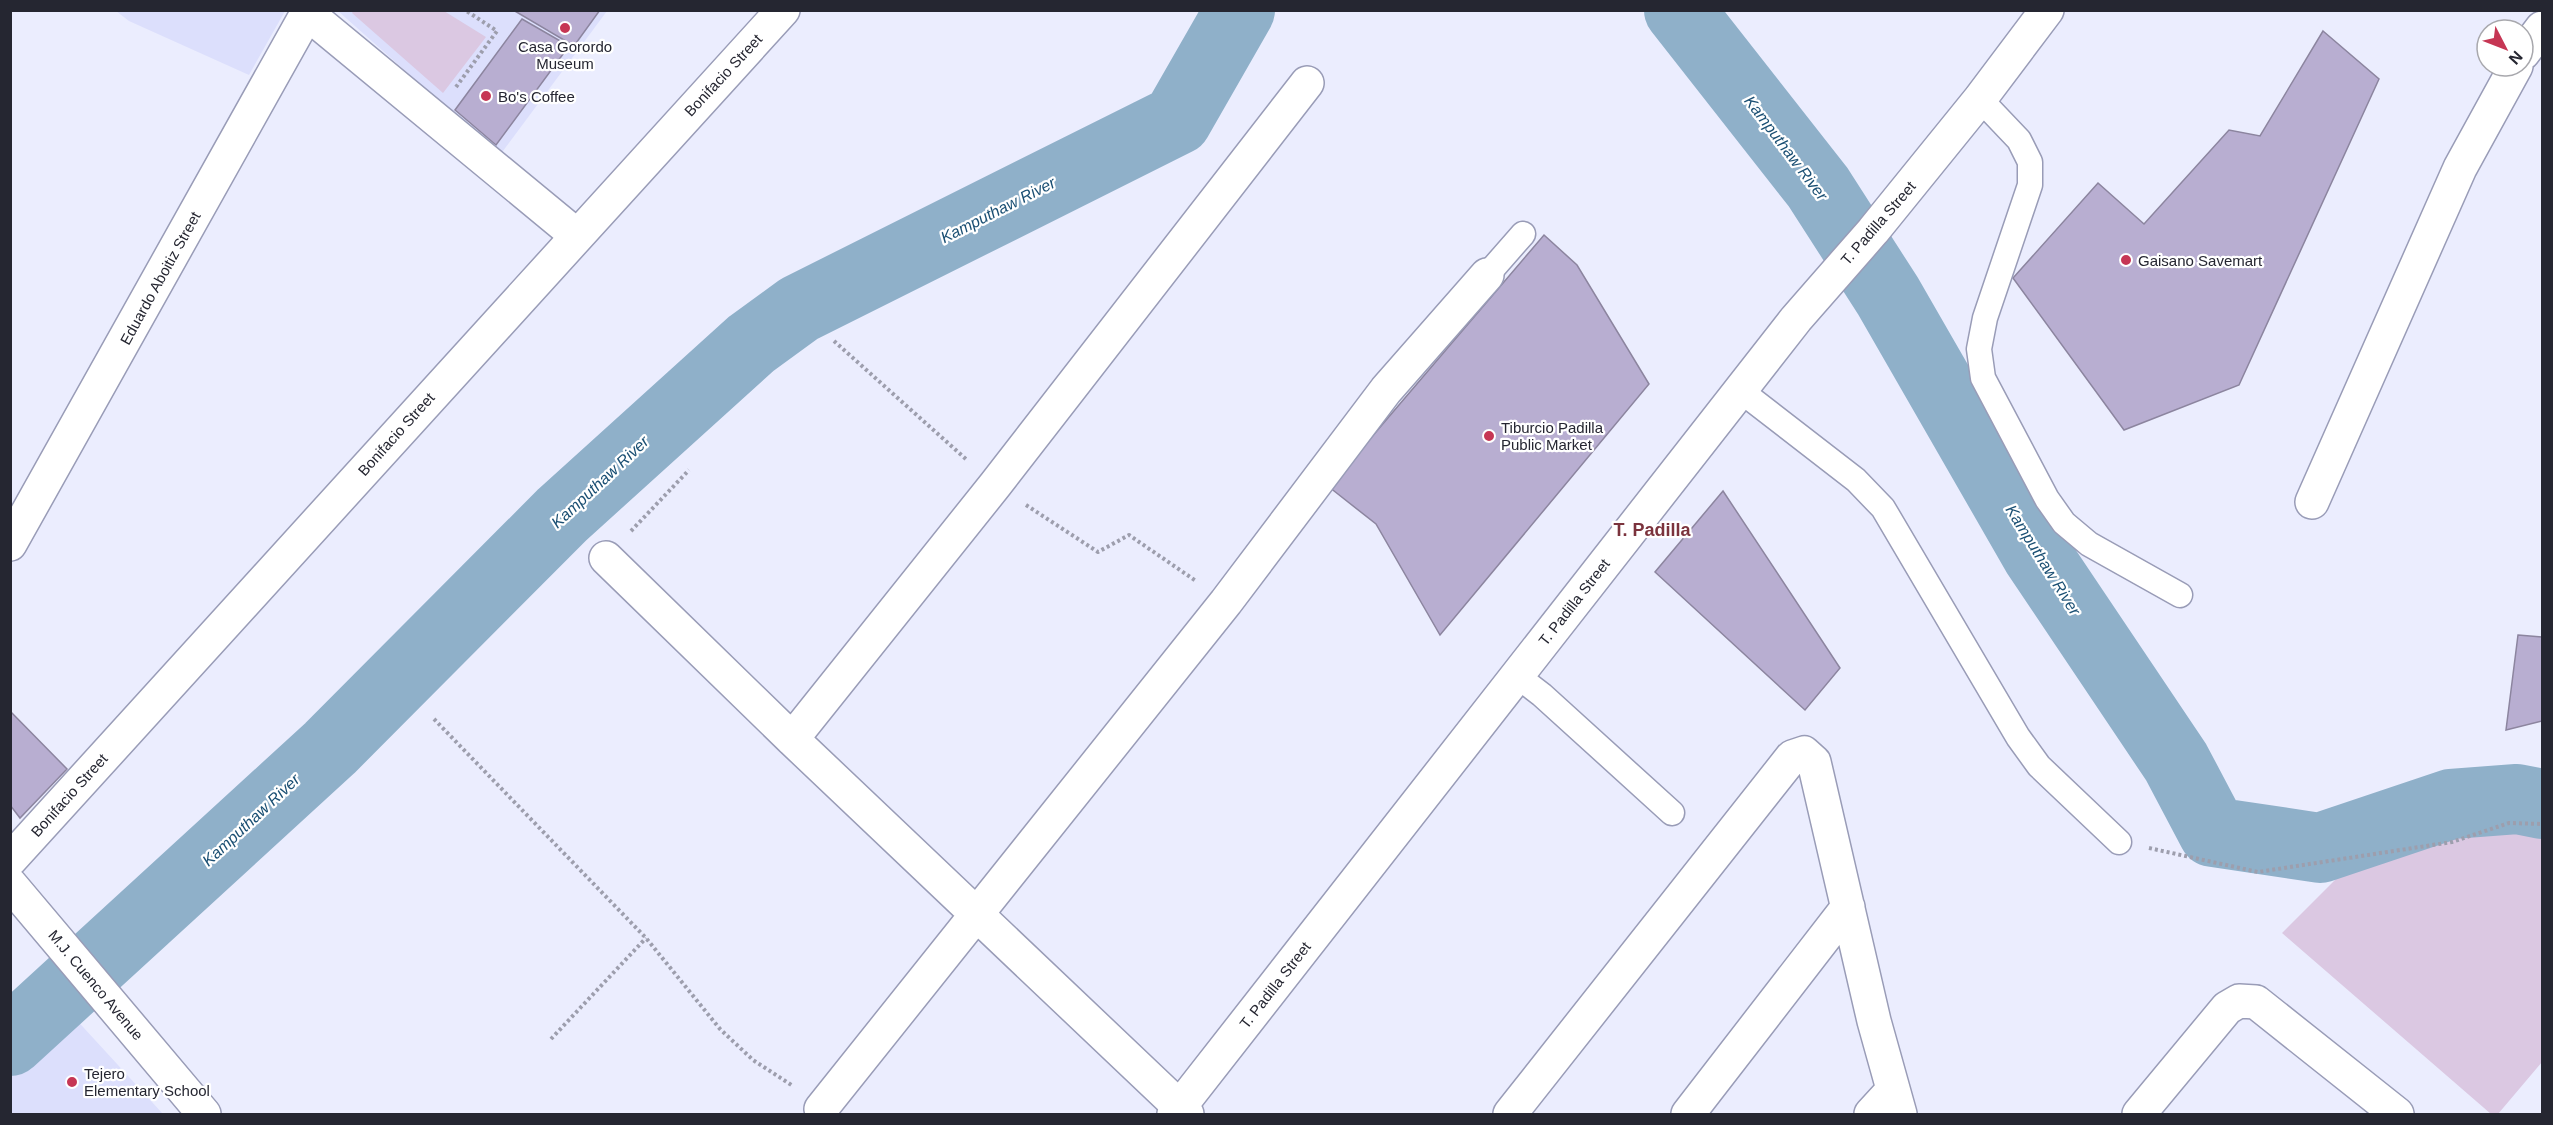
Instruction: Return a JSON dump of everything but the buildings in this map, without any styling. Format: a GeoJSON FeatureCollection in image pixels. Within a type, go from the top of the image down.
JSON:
{"type":"FeatureCollection","features":[{"type":"Feature","properties":{"kind":"street","name":"Bonifacio Street"},"geometry":{"type":"LineString","coordinates":[[10,860],[783,10]]}},
{"type":"Feature","properties":{"kind":"street","name":"T. Padilla Street"},"geometry":{"type":"LineString","coordinates":[[1180,1112],[1516,675],[1742,392],[1828,280],[1873,231],[1980,99],[2047,10]]}},
{"type":"Feature","properties":{"kind":"street"},"geometry":{"type":"LineString","coordinates":[[308,12],[576,235]]}},
{"type":"Feature","properties":{"kind":"street","name":"Eduardo Aboitiz Street"},"geometry":{"type":"LineString","coordinates":[[10,544],[308,12]]}},
{"type":"Feature","properties":{"kind":"street"},"geometry":{"type":"LineString","coordinates":[[2312,502],[2460,168],[2509,78]]}},
{"type":"Feature","properties":{"kind":"street"},"geometry":{"type":"LineString","coordinates":[[792,739],[995,485],[1307,83]]}},
{"type":"Feature","properties":{"kind":"street"},"geometry":{"type":"LineString","coordinates":[[821,1109],[976,912],[1226,602],[1386,390],[1487,275]]}},
{"type":"Feature","properties":{"kind":"street"},"geometry":{"type":"LineString","coordinates":[[606,558],[792,739],[976,912],[1180,1112]]}},
{"type":"Feature","properties":{"kind":"street"},"geometry":{"type":"LineString","coordinates":[[1510,1114],[1792,757],[1804,753],[1814,762],[1897,1102],[1871,1114]]}},
{"type":"Feature","properties":{"kind":"street","name":"M.J. Cuenco Avenue"},"geometry":{"type":"LineString","coordinates":[[10,884],[100,988],[201,1114]]}},
{"type":"Feature","properties":{"kind":"street"},"geometry":{"type":"LineString","coordinates":[[1688,1114],[1848,907]]}},
{"type":"Feature","properties":{"kind":"street"},"geometry":{"type":"LineString","coordinates":[[2139,1114],[2227,1008],[2239,1001],[2256,1002],[2397,1114]]}},
{"type":"Feature","properties":{"kind":"lane"},"geometry":{"type":"LineString","coordinates":[[1980,99],[2019,140],[2030,162],[2030,185],[1985,318],[1979,349],[1983,378],[2047,499],[2064,523],[2089,544],[2180,595]]}},
{"type":"Feature","properties":{"kind":"lane"},"geometry":{"type":"LineString","coordinates":[[1487,275],[1523,234]]}},
{"type":"Feature","properties":{"kind":"lane"},"geometry":{"type":"LineString","coordinates":[[1742,392],[1856,480],[1883,508],[2018,737],[2039,766],[2119,842]]}},
{"type":"Feature","properties":{"kind":"lane"},"geometry":{"type":"LineString","coordinates":[[1516,675],[1542,695],[1671,813]]}},
{"type":"Feature","properties":{"kind":"path"},"geometry":{"type":"LineString","coordinates":[[453,92],[497,31],[465,10]]}},
{"type":"Feature","properties":{"kind":"path"},"geometry":{"type":"LineString","coordinates":[[606,558],[689,470]]}},
{"type":"Feature","properties":{"kind":"path"},"geometry":{"type":"LineString","coordinates":[[434,719],[646,938],[720,1029],[753,1060],[788,1082],[821,1109]]}},
{"type":"Feature","properties":{"kind":"path"},"geometry":{"type":"LineString","coordinates":[[2119,842],[2258,872],[2452,842],[2509,823],[2542,824]]}},
{"type":"Feature","properties":{"kind":"path"},"geometry":{"type":"LineString","coordinates":[[551,1039],[646,938]]}},
{"type":"Feature","properties":{"kind":"shaded area"},"geometry":{"type":"Polygon","coordinates":[[[354,10],[444,11],[486,37],[443,93],[352,13],[354,10]]]}},
{"type":"Feature","properties":{"kind":"shaded area"},"geometry":{"type":"Polygon","coordinates":[[[116,11],[285,11],[249,75],[129,21],[116,11]]]}},
{"type":"Feature","properties":{"kind":"shaded area"},"geometry":{"type":"Polygon","coordinates":[[[338,11],[607,11],[500,155],[338,11]]]}},
{"type":"Feature","properties":{"kind":"shaded area"},"geometry":{"type":"Polygon","coordinates":[[[2509,808],[2542,818],[2542,1062],[2498,1114],[2491,1114],[2282,933],[2349,866],[2412,831],[2509,808]]]}},
{"type":"Feature","properties":{"kind":"shaded area","name":"Tejero Elementary School"},"geometry":{"type":"Polygon","coordinates":[[[61,1003],[163,1114],[11,1114],[11,1050],[61,1003]]]}},
{"type":"Feature","properties":{"kind":"waterway","name":"Kamputhaw River"},"geometry":{"type":"LineString","coordinates":[[10,1041],[330,748],[562,515],[751,344],[799,309],[1177,120],[1240,10]]}},
{"type":"Feature","properties":{"kind":"waterway","name":"Kamputhaw River"},"geometry":{"type":"LineString","coordinates":[[1679,10],[1818,187],[1888,296],[2037,555],[2176,762],[2213,832],[2320,848],[2451,804],[2517,799],[2542,804]]}},
{"type":"Feature","properties":{"kind":"place","name":"Casa Gorordo Museum"},"geometry":{"type":"Point","coordinates":[565,28]}},
{"type":"Feature","properties":{"kind":"place","name":"Bo's Coffee"},"geometry":{"type":"Point","coordinates":[486,96]}},
{"type":"Feature","properties":{"kind":"place","name":"Gaisano Savemart"},"geometry":{"type":"Point","coordinates":[2126,260]}},
{"type":"Feature","properties":{"kind":"place","name":"Tiburcio Padilla Public Market"},"geometry":{"type":"Point","coordinates":[1489,436]}},
{"type":"Feature","properties":{"kind":"place","name":"Tejero Elementary School"},"geometry":{"type":"Point","coordinates":[72,1082]}},
{"type":"Feature","properties":{"kind":"district","name":"T. Padilla"},"geometry":{"type":"Point","coordinates":[1652,530]}}]}
